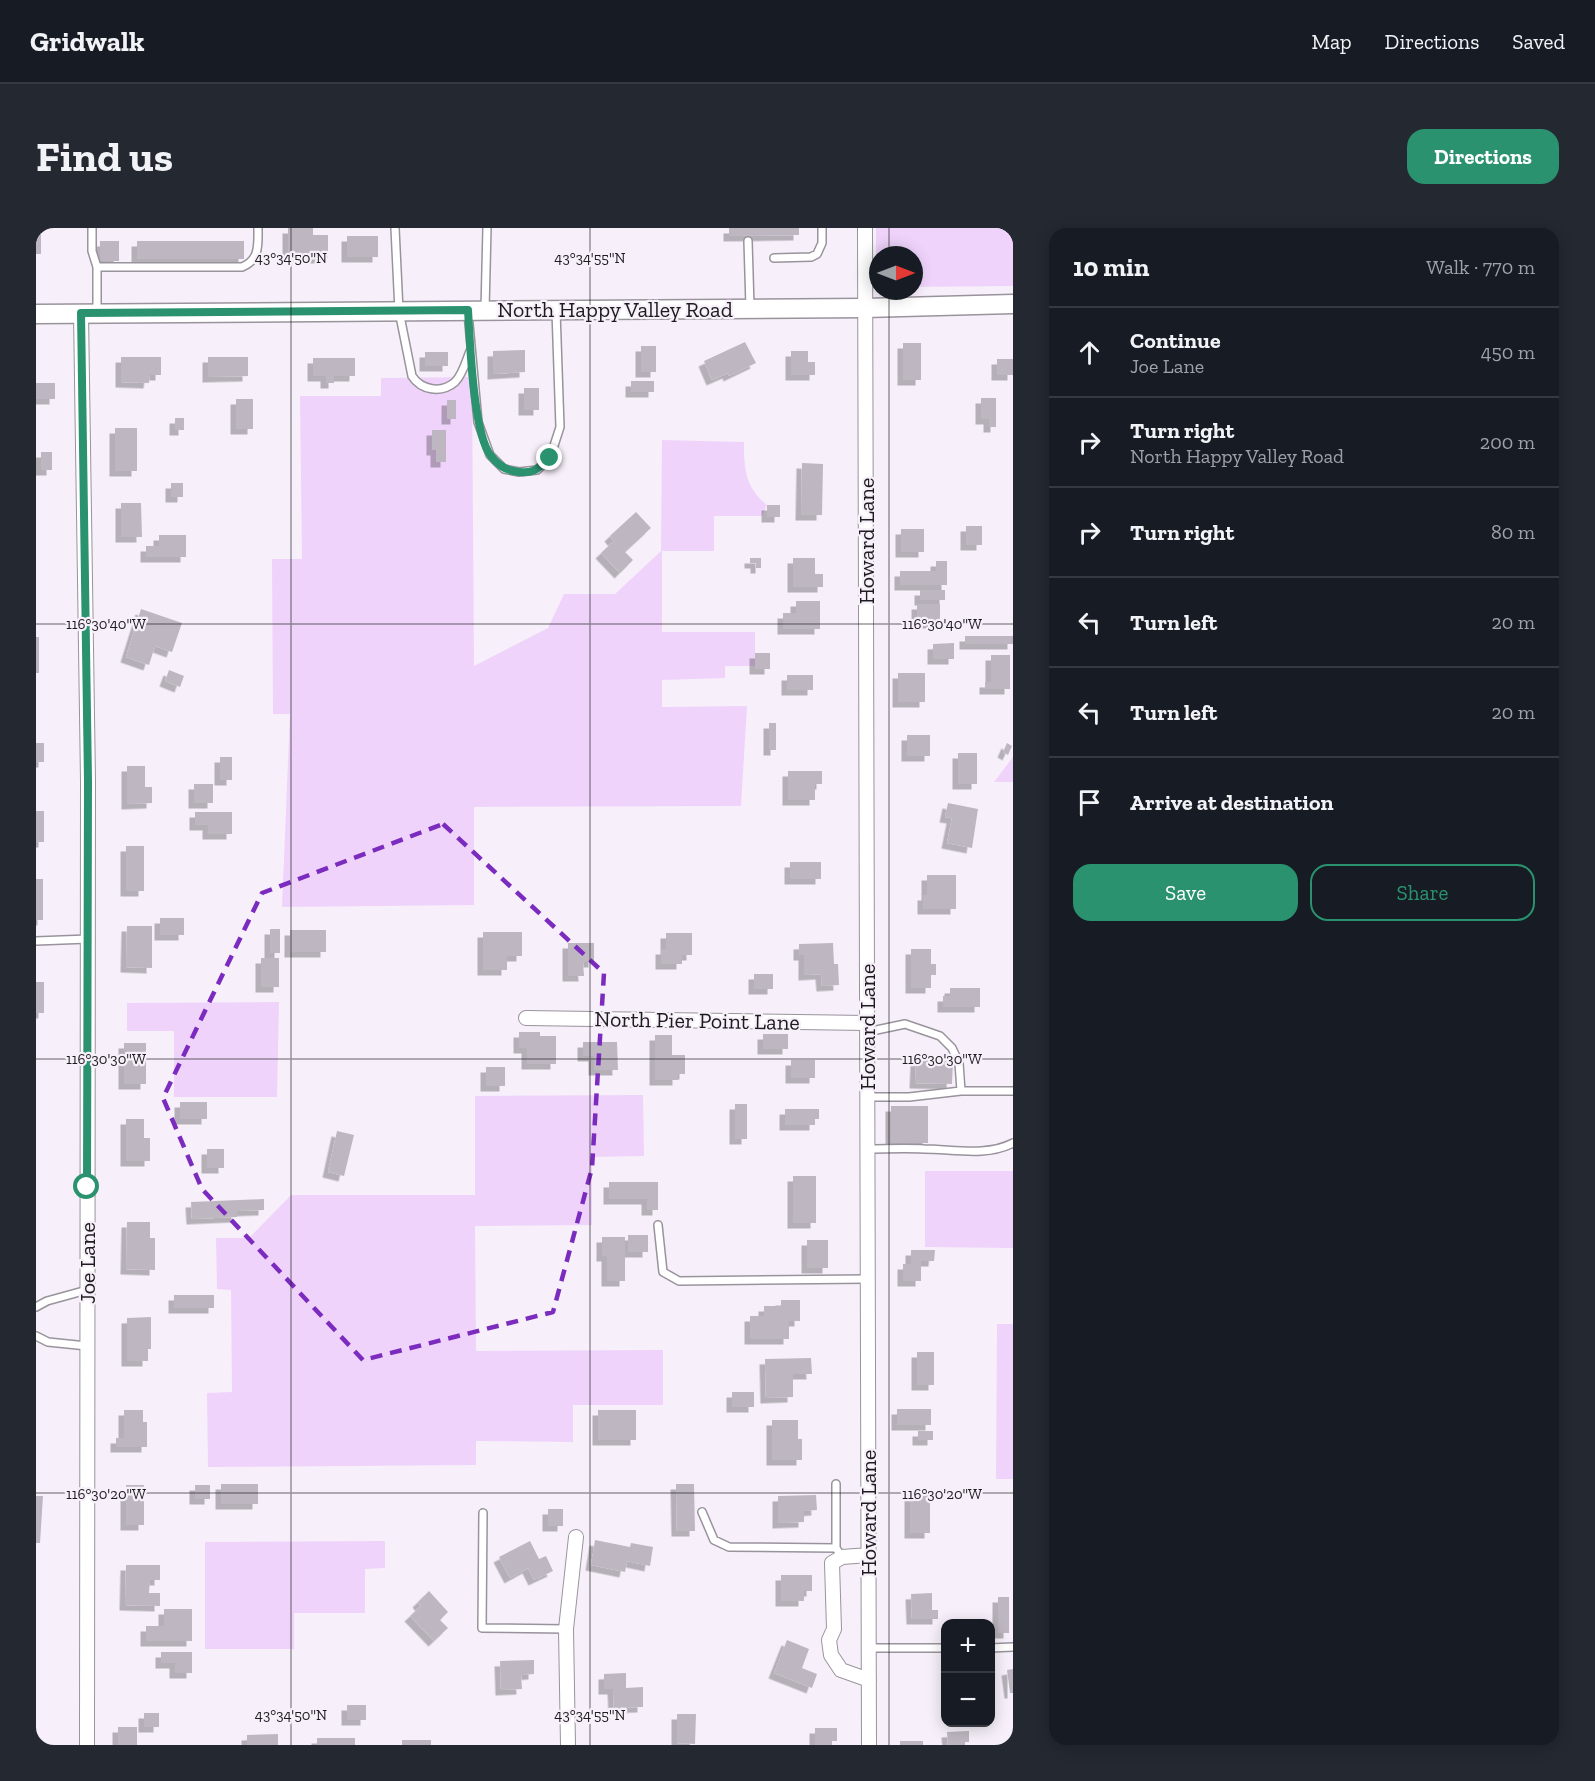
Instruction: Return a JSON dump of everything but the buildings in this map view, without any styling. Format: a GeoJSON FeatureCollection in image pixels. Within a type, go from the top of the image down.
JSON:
{"type":"FeatureCollection","features":[{"type":"Feature","properties":{"kind":"main road","name":"North Happy Valley Road"},"geometry":{"type":"LineString","coordinates":[[36,314],[865,308],[1013,304]]}},
{"type":"Feature","properties":{"kind":"street","name":"Howard Lane"},"geometry":{"type":"LineString","coordinates":[[865,228],[869,1745]]}},
{"type":"Feature","properties":{"kind":"street","name":"Joe Lane"},"geometry":{"type":"LineString","coordinates":[[87,1745],[89,313]]}},
{"type":"Feature","properties":{"kind":"street","name":"North Pier Point Lane"},"geometry":{"type":"LineString","coordinates":[[526,1018],[867,1027]]}},
{"type":"Feature","properties":{"kind":"street"},"geometry":{"type":"LineString","coordinates":[[568,1745],[566,1629],[576,1537]]}},
{"type":"Feature","properties":{"kind":"street"},"geometry":{"type":"LineString","coordinates":[[869,1555],[839,1552],[832,1563],[834,1629],[829,1640],[831,1655],[841,1670],[869,1680]]}},
{"type":"Feature","properties":{"kind":"lane"},"geometry":{"type":"LineString","coordinates":[[89,313],[97,267],[92,251],[92,228]]}},
{"type":"Feature","properties":{"kind":"lane"},"geometry":{"type":"LineString","coordinates":[[97,267],[242,267],[249,264],[256,254],[258,228]]}},
{"type":"Feature","properties":{"kind":"lane"},"geometry":{"type":"LineString","coordinates":[[395,228],[399,311],[408,364],[417,383],[429,389],[443,389],[454,382],[463,370],[470,349],[477,310],[487,228]]}},
{"type":"Feature","properties":{"kind":"lane"},"geometry":{"type":"LineString","coordinates":[[774,258],[811,257],[817,254],[822,243],[822,228]]}},
{"type":"Feature","properties":{"kind":"lane"},"geometry":{"type":"LineString","coordinates":[[748,241],[750,309]]}},
{"type":"Feature","properties":{"kind":"lane"},"geometry":{"type":"LineString","coordinates":[[470,349],[478,422],[489,455],[504,469],[519,472],[537,470],[550,458],[560,427],[556,310]]}},
{"type":"Feature","properties":{"kind":"lane"},"geometry":{"type":"LineString","coordinates":[[36,941],[88,939]]}},
{"type":"Feature","properties":{"kind":"lane"},"geometry":{"type":"LineString","coordinates":[[867,1027],[905,1024],[940,1036],[952,1048],[959,1062],[961,1091]]}},
{"type":"Feature","properties":{"kind":"lane"},"geometry":{"type":"LineString","coordinates":[[867,1097],[909,1097],[961,1091],[1013,1091]]}},
{"type":"Feature","properties":{"kind":"lane"},"geometry":{"type":"LineString","coordinates":[[867,1149],[962,1151],[1001,1148],[1013,1143]]}},
{"type":"Feature","properties":{"kind":"lane"},"geometry":{"type":"LineString","coordinates":[[658,1225],[663,1272],[679,1281],[868,1279]]}},
{"type":"Feature","properties":{"kind":"lane"},"geometry":{"type":"LineString","coordinates":[[36,1307],[46,1301],[87,1290]]}},
{"type":"Feature","properties":{"kind":"lane"},"geometry":{"type":"LineString","coordinates":[[36,1336],[48,1342],[87,1346]]}},
{"type":"Feature","properties":{"kind":"lane"},"geometry":{"type":"LineString","coordinates":[[702,1512],[714,1540],[729,1547],[839,1552],[836,1484]]}},
{"type":"Feature","properties":{"kind":"lane"},"geometry":{"type":"LineString","coordinates":[[483,1513],[482,1628],[566,1629]]}},
{"type":"Feature","properties":{"kind":"lane"},"geometry":{"type":"LineString","coordinates":[[995,1648],[1013,1647]]}},
{"type":"Feature","properties":{"kind":"lane"},"geometry":{"type":"LineString","coordinates":[[869,1648],[941,1648]]}},
{"type":"Feature","properties":{"kind":"highlighted area"},"geometry":{"type":"Polygon","coordinates":[[[443,824],[604,973],[592,1168],[553,1312],[363,1360],[202,1189],[163,1098],[262,893],[443,824]]]}},
{"type":"Feature","properties":{"kind":"shaded area"},"geometry":{"type":"Polygon","coordinates":[[[876,228],[1013,228],[1013,286],[923,287],[923,246],[876,246],[876,228]]]}},
{"type":"Feature","properties":{"kind":"shaded area"},"geometry":{"type":"Polygon","coordinates":[[[472,377],[474,666],[548,628],[564,594],[615,594],[661,551],[662,440],[744,442],[747,477],[754,491],[767,505],[762,516],[714,516],[714,551],[662,551],[662,632],[755,632],[755,666],[725,666],[725,678],[662,680],[662,707],[747,706],[741,806],[474,807],[474,905],[282,907],[290,714],[273,714],[272,559],[302,559],[300,396],[381,396],[381,378],[472,377]]]}},
{"type":"Feature","properties":{"kind":"shaded area"},"geometry":{"type":"Polygon","coordinates":[[[1013,757],[1013,782],[994,782],[1013,757]]]}},
{"type":"Feature","properties":{"kind":"shaded area"},"geometry":{"type":"Polygon","coordinates":[[[279,1002],[277,1097],[174,1097],[174,1031],[127,1031],[127,1003],[279,1002]]]}},
{"type":"Feature","properties":{"kind":"shaded area"},"geometry":{"type":"Polygon","coordinates":[[[643,1095],[644,1156],[592,1157],[592,1225],[475,1226],[476,1351],[663,1350],[663,1405],[573,1405],[573,1442],[476,1441],[476,1465],[208,1467],[207,1393],[232,1392],[231,1290],[217,1289],[216,1238],[249,1238],[291,1195],[475,1195],[475,1096],[643,1095]]]}},
{"type":"Feature","properties":{"kind":"shaded area"},"geometry":{"type":"Polygon","coordinates":[[[925,1171],[1013,1171],[1013,1248],[925,1247],[925,1171]]]}},
{"type":"Feature","properties":{"kind":"shaded area"},"geometry":{"type":"Polygon","coordinates":[[[997,1324],[1013,1324],[1013,1479],[996,1479],[997,1324]]]}},
{"type":"Feature","properties":{"kind":"shaded area"},"geometry":{"type":"Polygon","coordinates":[[[385,1541],[385,1568],[365,1569],[365,1613],[294,1613],[294,1649],[205,1649],[205,1542],[385,1541]]]}},
{"type":"Feature","properties":{"kind":"route"},"geometry":{"type":"LineString","coordinates":[[87,1187],[88,781],[81,313],[468,310],[478,422],[489,455],[504,469],[519,472],[537,470],[550,458]]}}]}
